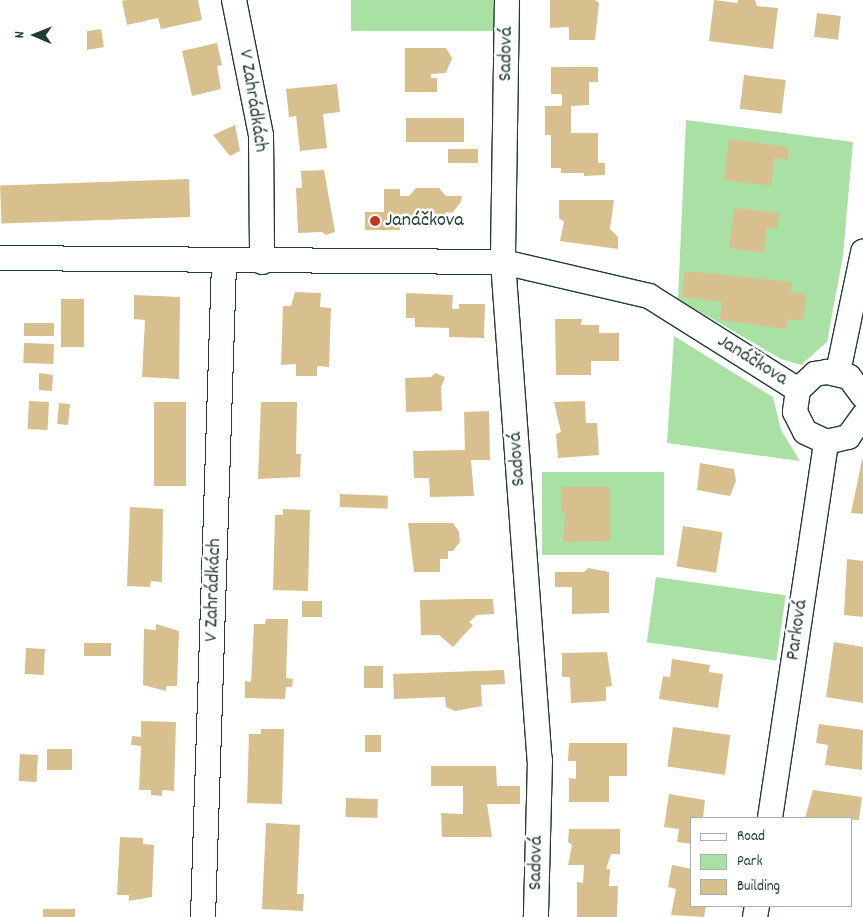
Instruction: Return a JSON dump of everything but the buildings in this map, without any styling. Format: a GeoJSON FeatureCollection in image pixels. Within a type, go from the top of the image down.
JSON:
{"type":"FeatureCollection","features":[{"type":"Feature","properties":{"kind":"street","name":"V Zahrádkách"},"geometry":{"type":"LineString","coordinates":[[234,0],[261,135],[262,262]]}},
{"type":"Feature","properties":{"kind":"street","name":"Sadová"},"geometry":{"type":"LineString","coordinates":[[507,0],[504,262],[540,760],[536,917]]}},
{"type":"Feature","properties":{"kind":"street"},"geometry":{"type":"LineString","coordinates":[[838,372],[863,252]]}},
{"type":"Feature","properties":{"kind":"street","name":"Janáčkova"},"geometry":{"type":"LineString","coordinates":[[0,258],[224,263],[504,262],[649,296],[798,390]]}},
{"type":"Feature","properties":{"kind":"street","name":"V Zahrádkách"},"geometry":{"type":"LineString","coordinates":[[204,917],[224,263]]}},
{"type":"Feature","properties":{"kind":"street"},"geometry":{"type":"LineString","coordinates":[[863,396],[853,381],[838,372],[815,374],[798,390],[795,412],[798,423],[805,432],[826,442],[848,436],[863,418]]}},
{"type":"Feature","properties":{"kind":"street","name":"Parková"},"geometry":{"type":"LineString","coordinates":[[770,817],[826,442]]}},
{"type":"Feature","properties":{"kind":"green space"},"geometry":{"type":"Polygon","coordinates":[[[351,0],[497,0],[497,31],[351,31],[351,0]]]}},
{"type":"Feature","properties":{"kind":"green space"},"geometry":{"type":"Polygon","coordinates":[[[686,120],[853,142],[843,256],[827,342],[801,365],[781,359],[678,299],[686,120]]]}},
{"type":"Feature","properties":{"kind":"green space"},"geometry":{"type":"Polygon","coordinates":[[[674,336],[773,397],[781,430],[800,461],[667,443],[674,336]]]}},
{"type":"Feature","properties":{"kind":"green space"},"geometry":{"type":"Polygon","coordinates":[[[542,472],[664,472],[664,555],[542,555],[542,472]]]}},
{"type":"Feature","properties":{"kind":"green space"},"geometry":{"type":"Polygon","coordinates":[[[656,577],[786,595],[777,661],[647,642],[656,577]]]}},
{"type":"Feature","properties":{"kind":"place","name":"Janáčkova"},"geometry":{"type":"Point","coordinates":[375,221]}}]}
